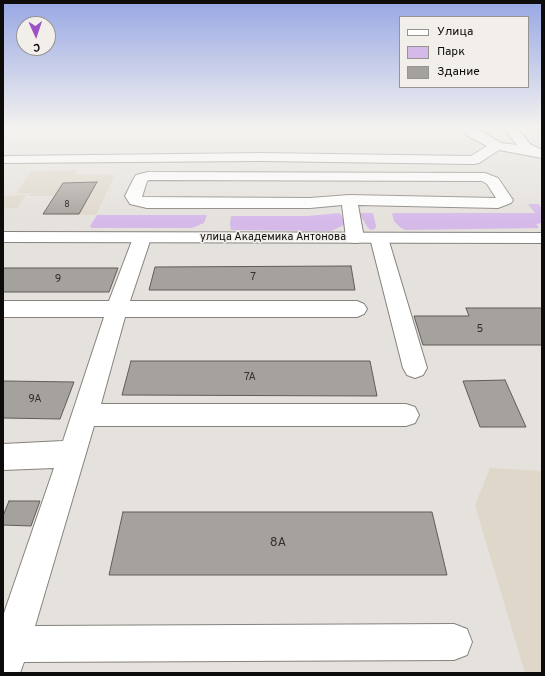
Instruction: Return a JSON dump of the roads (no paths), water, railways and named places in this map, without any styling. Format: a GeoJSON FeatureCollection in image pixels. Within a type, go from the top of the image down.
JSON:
{"type":"FeatureCollection","features":[{"type":"Feature","properties":{"kind":"main road"},"geometry":{"type":"LineString","coordinates":[[6,160],[45,160]]}},
{"type":"Feature","properties":{"kind":"main road"},"geometry":{"type":"LineString","coordinates":[[442,160],[475,160]]}},
{"type":"Feature","properties":{"kind":"main road"},"geometry":{"type":"LineString","coordinates":[[148,176],[485,177],[493,180],[505,200],[498,203],[349,200],[310,203],[147,203],[136,200],[133,196],[141,178],[148,176]]}},
{"type":"Feature","properties":{"kind":"main road"},"geometry":{"type":"LineString","coordinates":[[349,200],[355,238]]}},
{"type":"Feature","properties":{"kind":"main road","name":"улица Академика Антонова"},"geometry":{"type":"LineString","coordinates":[[3,238],[542,238]]}},
{"type":"Feature","properties":{"kind":"main road"},"geometry":{"type":"LineString","coordinates":[[142,238],[117,309],[85,415],[7,657],[454,642]]}},
{"type":"Feature","properties":{"kind":"main road"},"geometry":{"type":"LineString","coordinates":[[379,238],[415,368]]}},
{"type":"Feature","properties":{"kind":"main road"},"geometry":{"type":"LineString","coordinates":[[3,309],[357,309]]}},
{"type":"Feature","properties":{"kind":"main road"},"geometry":{"type":"LineString","coordinates":[[85,415],[406,415]]}},
{"type":"Feature","properties":{"kind":"main road"},"geometry":{"type":"LineString","coordinates":[[3,457],[72,454]]}}]}
